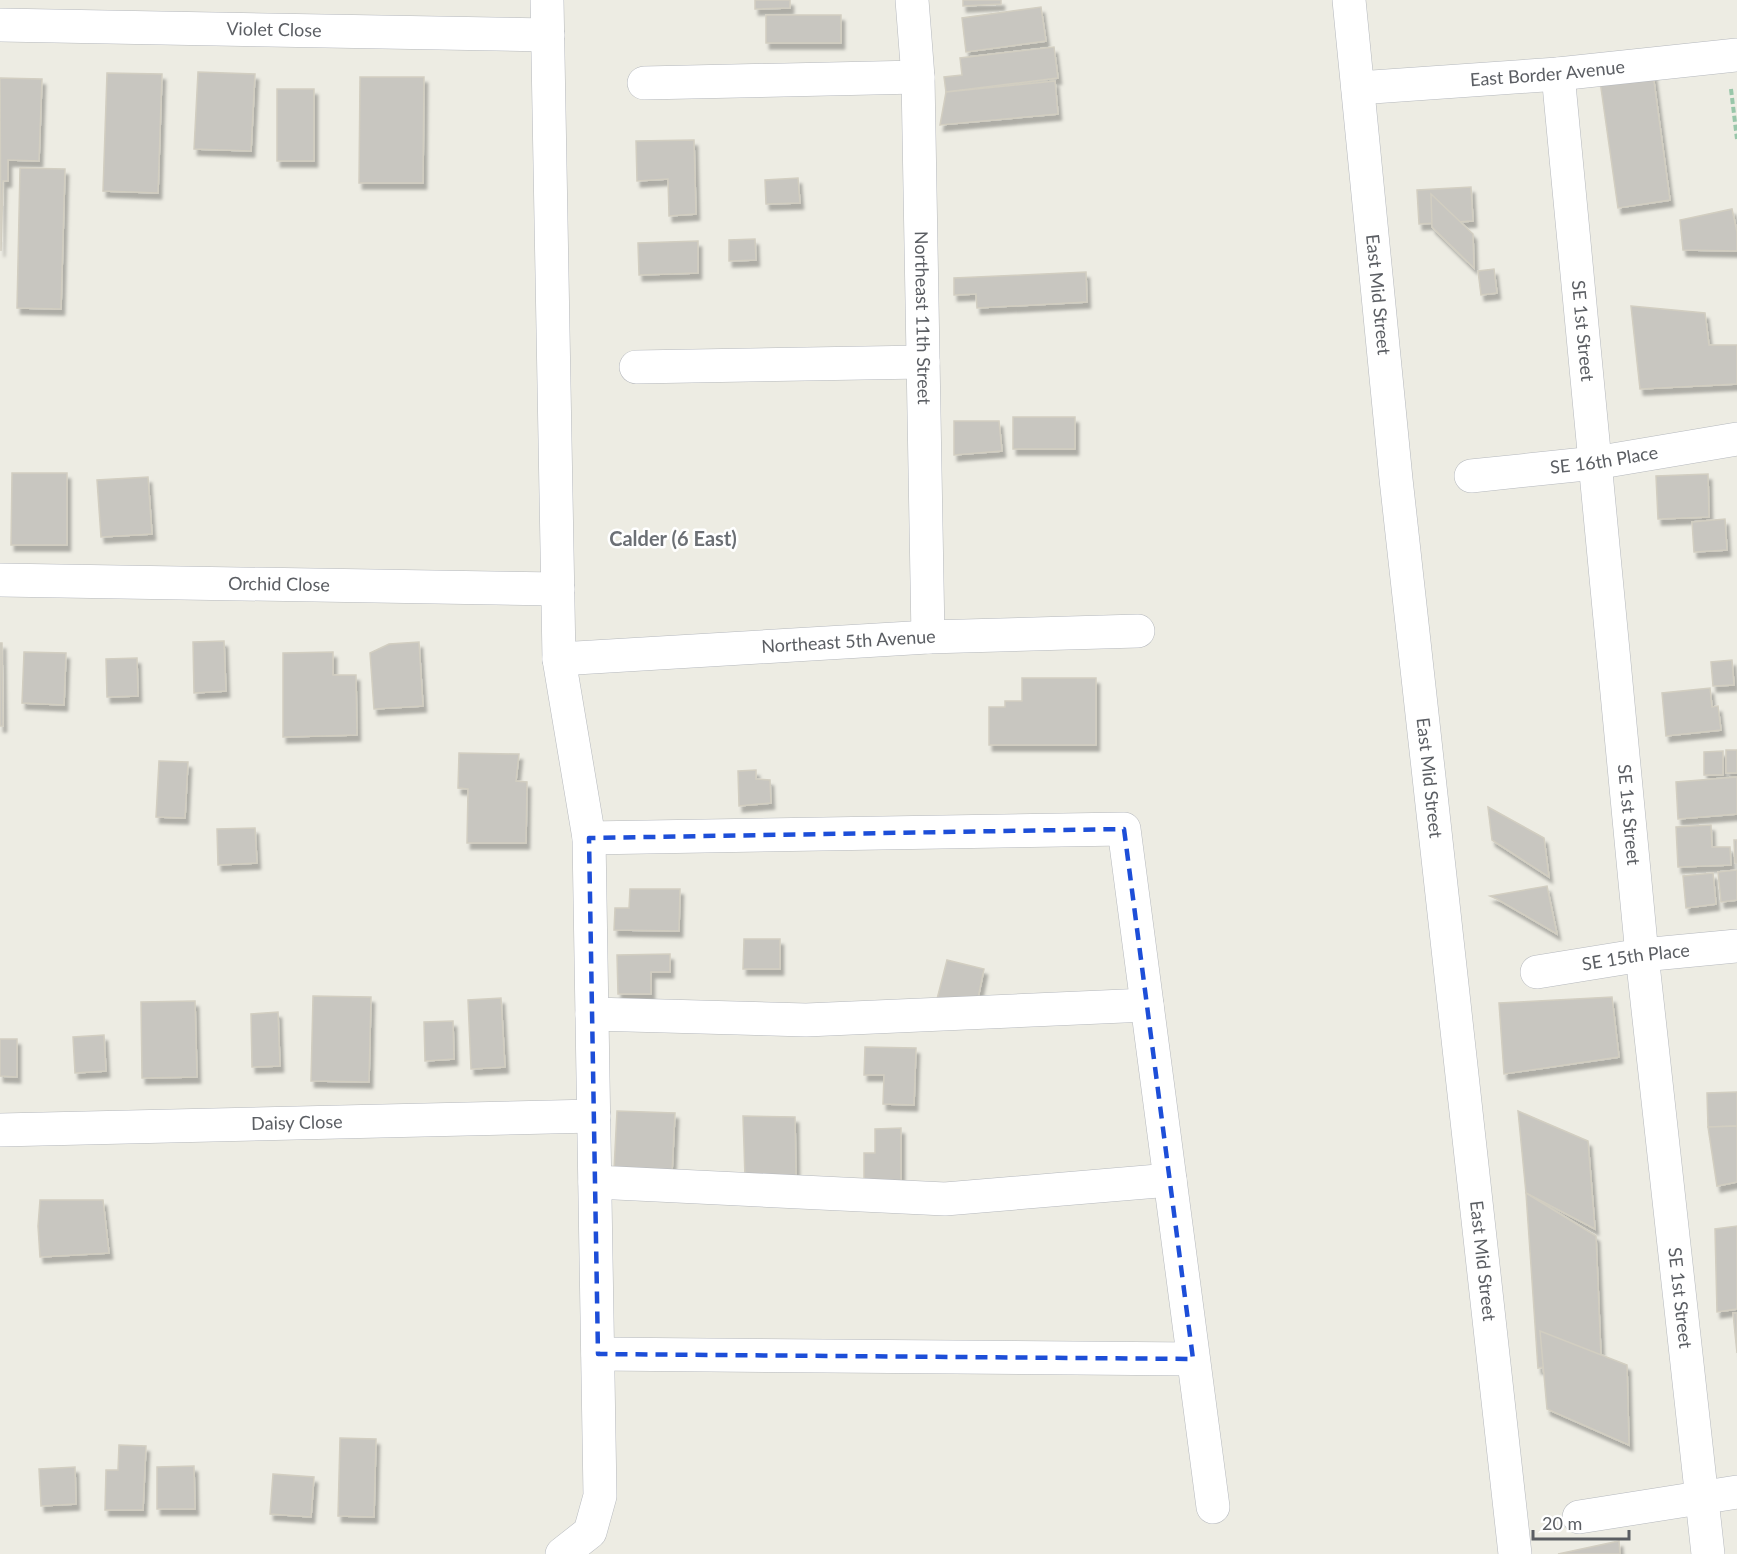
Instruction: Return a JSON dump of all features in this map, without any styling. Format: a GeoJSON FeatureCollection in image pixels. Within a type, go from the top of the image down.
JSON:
{"type":"FeatureCollection","features":[{"type":"Feature","properties":{"kind":"street"},"geometry":{"type":"LineString","coordinates":[[547,0],[559,659],[589,838],[600,1496],[590,1532],[562,1554]]}},
{"type":"Feature","properties":{"kind":"street","name":"Northeast 11th Street"},"geometry":{"type":"LineString","coordinates":[[912,0],[918,77],[928,637]]}},
{"type":"Feature","properties":{"kind":"street","name":"East Mid Street"},"geometry":{"type":"LineString","coordinates":[[1349,0],[1395,479],[1515,1554]]}},
{"type":"Feature","properties":{"kind":"street","name":"Violet Close"},"geometry":{"type":"LineString","coordinates":[[0,24],[548,35]]}},
{"type":"Feature","properties":{"kind":"street","name":"East Border Avenue"},"geometry":{"type":"LineString","coordinates":[[1358,88],[1558,74],[1732,55]]}},
{"type":"Feature","properties":{"kind":"street","name":"SE 1st Street"},"geometry":{"type":"LineString","coordinates":[[1558,74],[1642,955],[1708,1554]]}},
{"type":"Feature","properties":{"kind":"street"},"geometry":{"type":"LineString","coordinates":[[644,83],[918,77]]}},
{"type":"Feature","properties":{"kind":"street"},"geometry":{"type":"LineString","coordinates":[[636,367],[923,363]]}},
{"type":"Feature","properties":{"kind":"street","name":"SE 16th Place"},"geometry":{"type":"LineString","coordinates":[[1471,476],[1595,463],[1737,439]]}},
{"type":"Feature","properties":{"kind":"street","name":"Orchid Close"},"geometry":{"type":"LineString","coordinates":[[0,580],[558,589]]}},
{"type":"Feature","properties":{"kind":"street","name":"Northeast 5th Avenue"},"geometry":{"type":"LineString","coordinates":[[559,659],[928,637],[1138,631]]}},
{"type":"Feature","properties":{"kind":"street"},"geometry":{"type":"LineString","coordinates":[[589,838],[1124,829],[1212,1507]]}},
{"type":"Feature","properties":{"kind":"street","name":"SE 15th Place"},"geometry":{"type":"LineString","coordinates":[[1537,972],[1642,955],[1737,946]]}},
{"type":"Feature","properties":{"kind":"street"},"geometry":{"type":"LineString","coordinates":[[592,1014],[806,1020],[1147,1005]]}},
{"type":"Feature","properties":{"kind":"street","name":"Daisy Close"},"geometry":{"type":"LineString","coordinates":[[0,1130],[594,1116]]}},
{"type":"Feature","properties":{"kind":"street"},"geometry":{"type":"LineString","coordinates":[[595,1182],[945,1199],[1170,1180]]}},
{"type":"Feature","properties":{"kind":"street"},"geometry":{"type":"LineString","coordinates":[[598,1354],[1193,1359]]}},
{"type":"Feature","properties":{"kind":"street"},"geometry":{"type":"LineString","coordinates":[[1579,1517],[1737,1492]]}},
{"type":"Feature","properties":{"kind":"path"},"geometry":{"type":"LineString","coordinates":[[1732,55],[1737,139]]}},
{"type":"Feature","properties":{"kind":"highlighted area"},"geometry":{"type":"Polygon","coordinates":[[[1124,829],[1193,1359],[598,1354],[589,838],[1124,829]]]}},
{"type":"Feature","properties":{"kind":"building"},"geometry":{"type":"Polygon","coordinates":[[[755,0],[790,0],[790,8],[755,9],[755,0]]]}},
{"type":"Feature","properties":{"kind":"building"},"geometry":{"type":"Polygon","coordinates":[[[963,0],[1001,0],[1001,4],[963,6],[963,0]]]}},
{"type":"Feature","properties":{"kind":"building"},"geometry":{"type":"Polygon","coordinates":[[[1041,7],[1046,41],[966,52],[962,18],[1041,7]]]}},
{"type":"Feature","properties":{"kind":"building"},"geometry":{"type":"Polygon","coordinates":[[[766,15],[841,15],[841,43],[766,43],[766,15]]]}},
{"type":"Feature","properties":{"kind":"building"},"geometry":{"type":"Polygon","coordinates":[[[1054,47],[1058,78],[946,92],[944,77],[962,75],[960,58],[1054,47]]]}},
{"type":"Feature","properties":{"kind":"building"},"geometry":{"type":"Polygon","coordinates":[[[198,72],[255,74],[251,151],[194,149],[198,72]]]}},
{"type":"Feature","properties":{"kind":"building"},"geometry":{"type":"Polygon","coordinates":[[[107,73],[162,74],[158,193],[103,191],[107,73]]]}},
{"type":"Feature","properties":{"kind":"building"},"geometry":{"type":"Polygon","coordinates":[[[1653,74],[1670,200],[1618,208],[1600,81],[1653,74]]]}},
{"type":"Feature","properties":{"kind":"building"},"geometry":{"type":"Polygon","coordinates":[[[360,77],[424,77],[423,183],[359,183],[360,77]]]}},
{"type":"Feature","properties":{"kind":"building"},"geometry":{"type":"Polygon","coordinates":[[[0,78],[42,79],[39,161],[8,160],[8,181],[3,181],[1,251],[0,78]]]}},
{"type":"Feature","properties":{"kind":"building"},"geometry":{"type":"Polygon","coordinates":[[[1055,81],[1058,114],[940,125],[946,92],[1055,81]]]}},
{"type":"Feature","properties":{"kind":"building"},"geometry":{"type":"Polygon","coordinates":[[[277,89],[314,89],[314,161],[277,161],[277,89]]]}},
{"type":"Feature","properties":{"kind":"building"},"geometry":{"type":"Polygon","coordinates":[[[694,140],[696,214],[669,216],[668,179],[637,181],[636,141],[694,140]]]}},
{"type":"Feature","properties":{"kind":"building"},"geometry":{"type":"Polygon","coordinates":[[[20,168],[65,169],[61,309],[17,308],[20,168]]]}},
{"type":"Feature","properties":{"kind":"building"},"geometry":{"type":"Polygon","coordinates":[[[798,178],[800,203],[766,204],[765,180],[798,178]]]}},
{"type":"Feature","properties":{"kind":"building"},"geometry":{"type":"Polygon","coordinates":[[[1471,187],[1473,221],[1419,224],[1417,190],[1471,187]]]}},
{"type":"Feature","properties":{"kind":"building"},"geometry":{"type":"Polygon","coordinates":[[[1431,194],[1473,234],[1474,268],[1432,227],[1431,194]]]}},
{"type":"Feature","properties":{"kind":"building"},"geometry":{"type":"Polygon","coordinates":[[[1732,209],[1737,232],[1737,251],[1683,250],[1680,220],[1732,209]]]}},
{"type":"Feature","properties":{"kind":"building"},"geometry":{"type":"Polygon","coordinates":[[[755,239],[756,260],[729,261],[729,240],[755,239]]]}},
{"type":"Feature","properties":{"kind":"building"},"geometry":{"type":"Polygon","coordinates":[[[698,241],[698,273],[639,275],[638,243],[698,241]]]}},
{"type":"Feature","properties":{"kind":"building"},"geometry":{"type":"Polygon","coordinates":[[[1494,269],[1497,293],[1481,295],[1478,271],[1494,269]]]}},
{"type":"Feature","properties":{"kind":"building"},"geometry":{"type":"Polygon","coordinates":[[[1086,272],[1087,302],[977,308],[976,294],[954,295],[954,278],[1086,272]]]}},
{"type":"Feature","properties":{"kind":"building"},"geometry":{"type":"Polygon","coordinates":[[[1631,306],[1705,313],[1709,345],[1737,345],[1737,384],[1640,389],[1631,306]]]}},
{"type":"Feature","properties":{"kind":"building"},"geometry":{"type":"Polygon","coordinates":[[[1013,417],[1075,417],[1075,449],[1013,449],[1013,417]]]}},
{"type":"Feature","properties":{"kind":"building"},"geometry":{"type":"Polygon","coordinates":[[[954,421],[999,421],[1002,451],[954,455],[954,421]]]}},
{"type":"Feature","properties":{"kind":"building"},"geometry":{"type":"Polygon","coordinates":[[[12,473],[67,473],[67,545],[11,545],[12,473]]]}},
{"type":"Feature","properties":{"kind":"building"},"geometry":{"type":"Polygon","coordinates":[[[1708,474],[1709,517],[1658,519],[1656,476],[1708,474]]]}},
{"type":"Feature","properties":{"kind":"building"},"geometry":{"type":"Polygon","coordinates":[[[148,477],[152,534],[101,537],[97,480],[148,477]]]}},
{"type":"Feature","properties":{"kind":"building"},"geometry":{"type":"Polygon","coordinates":[[[1725,519],[1727,550],[1694,552],[1692,522],[1725,519]]]}},
{"type":"Feature","properties":{"kind":"building"},"geometry":{"type":"Polygon","coordinates":[[[224,641],[226,691],[194,693],[193,642],[224,641]]]}},
{"type":"Feature","properties":{"kind":"building"},"geometry":{"type":"Polygon","coordinates":[[[419,642],[423,706],[374,709],[370,653],[389,644],[419,642]]]}},
{"type":"Feature","properties":{"kind":"building"},"geometry":{"type":"Polygon","coordinates":[[[0,643],[2,643],[3,726],[0,726],[0,643]]]}},
{"type":"Feature","properties":{"kind":"building"},"geometry":{"type":"Polygon","coordinates":[[[24,652],[66,653],[64,705],[22,703],[24,652]]]}},
{"type":"Feature","properties":{"kind":"building"},"geometry":{"type":"Polygon","coordinates":[[[333,652],[333,675],[356,675],[357,735],[283,737],[283,653],[333,652]]]}},
{"type":"Feature","properties":{"kind":"building"},"geometry":{"type":"Polygon","coordinates":[[[137,658],[138,696],[107,697],[106,659],[137,658]]]}},
{"type":"Feature","properties":{"kind":"building"},"geometry":{"type":"Polygon","coordinates":[[[1732,660],[1734,685],[1713,686],[1711,662],[1732,660]]]}},
{"type":"Feature","properties":{"kind":"building"},"geometry":{"type":"Polygon","coordinates":[[[1022,678],[1096,678],[1096,745],[989,745],[989,707],[1005,707],[1005,701],[1022,701],[1022,678]]]}},
{"type":"Feature","properties":{"kind":"building"},"geometry":{"type":"Polygon","coordinates":[[[1710,688],[1712,707],[1718,706],[1721,730],[1666,736],[1662,693],[1710,688]]]}},
{"type":"Feature","properties":{"kind":"building"},"geometry":{"type":"Polygon","coordinates":[[[1726,750],[1737,750],[1737,773],[1726,773],[1726,750]]]}},
{"type":"Feature","properties":{"kind":"building"},"geometry":{"type":"Polygon","coordinates":[[[1723,751],[1723,775],[1704,775],[1704,752],[1723,751]]]}},
{"type":"Feature","properties":{"kind":"building"},"geometry":{"type":"Polygon","coordinates":[[[459,753],[519,754],[516,781],[527,782],[526,843],[467,843],[468,789],[458,788],[459,753]]]}},
{"type":"Feature","properties":{"kind":"building"},"geometry":{"type":"Polygon","coordinates":[[[159,761],[188,762],[185,818],[156,817],[159,761]]]}},
{"type":"Feature","properties":{"kind":"building"},"geometry":{"type":"Polygon","coordinates":[[[756,770],[756,779],[770,780],[771,803],[739,806],[738,771],[756,770]]]}},
{"type":"Feature","properties":{"kind":"building"},"geometry":{"type":"Polygon","coordinates":[[[1737,777],[1737,814],[1678,819],[1676,782],[1737,777]]]}},
{"type":"Feature","properties":{"kind":"building"},"geometry":{"type":"Polygon","coordinates":[[[1488,807],[1544,838],[1549,877],[1492,840],[1488,807]]]}},
{"type":"Feature","properties":{"kind":"building"},"geometry":{"type":"Polygon","coordinates":[[[1711,825],[1712,847],[1730,847],[1731,865],[1678,867],[1676,827],[1711,825]]]}},
{"type":"Feature","properties":{"kind":"building"},"geometry":{"type":"Polygon","coordinates":[[[255,828],[257,863],[218,865],[217,829],[255,828]]]}},
{"type":"Feature","properties":{"kind":"building"},"geometry":{"type":"Polygon","coordinates":[[[1734,840],[1737,840],[1737,863],[1735,863],[1734,840]]]}},
{"type":"Feature","properties":{"kind":"building"},"geometry":{"type":"Polygon","coordinates":[[[1737,870],[1737,900],[1721,902],[1718,872],[1737,870]]]}},
{"type":"Feature","properties":{"kind":"building"},"geometry":{"type":"Polygon","coordinates":[[[1713,873],[1716,904],[1686,908],[1683,876],[1713,873]]]}},
{"type":"Feature","properties":{"kind":"building"},"geometry":{"type":"Polygon","coordinates":[[[1547,886],[1557,934],[1490,896],[1547,886]]]}},
{"type":"Feature","properties":{"kind":"building"},"geometry":{"type":"Polygon","coordinates":[[[630,889],[680,889],[679,931],[614,930],[615,908],[629,908],[630,889]]]}},
{"type":"Feature","properties":{"kind":"building"},"geometry":{"type":"Polygon","coordinates":[[[744,939],[780,939],[780,969],[743,969],[744,939]]]}},
{"type":"Feature","properties":{"kind":"building"},"geometry":{"type":"Polygon","coordinates":[[[670,954],[670,972],[651,972],[651,994],[618,994],[617,955],[670,954]]]}},
{"type":"Feature","properties":{"kind":"building"},"geometry":{"type":"Polygon","coordinates":[[[947,960],[984,969],[975,1013],[936,1003],[947,960]]]}},
{"type":"Feature","properties":{"kind":"building"},"geometry":{"type":"Polygon","coordinates":[[[313,996],[371,997],[369,1082],[311,1081],[313,996]]]}},
{"type":"Feature","properties":{"kind":"building"},"geometry":{"type":"Polygon","coordinates":[[[1612,997],[1619,1057],[1504,1074],[1499,1003],[1612,997]]]}},
{"type":"Feature","properties":{"kind":"building"},"geometry":{"type":"Polygon","coordinates":[[[501,998],[505,1067],[471,1069],[468,1000],[501,998]]]}},
{"type":"Feature","properties":{"kind":"building"},"geometry":{"type":"Polygon","coordinates":[[[195,1001],[197,1077],[142,1078],[141,1002],[195,1001]]]}},
{"type":"Feature","properties":{"kind":"building"},"geometry":{"type":"Polygon","coordinates":[[[278,1012],[280,1066],[252,1067],[251,1014],[278,1012]]]}},
{"type":"Feature","properties":{"kind":"building"},"geometry":{"type":"Polygon","coordinates":[[[453,1021],[454,1059],[425,1061],[424,1022],[453,1021]]]}},
{"type":"Feature","properties":{"kind":"building"},"geometry":{"type":"Polygon","coordinates":[[[104,1035],[106,1071],[75,1073],[73,1037],[104,1035]]]}},
{"type":"Feature","properties":{"kind":"building"},"geometry":{"type":"Polygon","coordinates":[[[0,1039],[17,1039],[17,1077],[0,1076],[0,1039]]]}},
{"type":"Feature","properties":{"kind":"building"},"geometry":{"type":"Polygon","coordinates":[[[865,1047],[916,1048],[914,1105],[883,1104],[884,1075],[864,1075],[865,1047]]]}},
{"type":"Feature","properties":{"kind":"building"},"geometry":{"type":"Polygon","coordinates":[[[1737,1092],[1737,1126],[1708,1127],[1707,1093],[1737,1092]]]}},
{"type":"Feature","properties":{"kind":"building"},"geometry":{"type":"Polygon","coordinates":[[[617,1111],[675,1113],[672,1173],[614,1170],[617,1111]]]}},
{"type":"Feature","properties":{"kind":"building"},"geometry":{"type":"Polygon","coordinates":[[[1518,1111],[1588,1141],[1595,1229],[1526,1193],[1518,1111]]]}},
{"type":"Feature","properties":{"kind":"building"},"geometry":{"type":"Polygon","coordinates":[[[743,1116],[795,1117],[796,1176],[745,1178],[743,1116]]]}},
{"type":"Feature","properties":{"kind":"building"},"geometry":{"type":"Polygon","coordinates":[[[1737,1126],[1737,1182],[1717,1186],[1708,1127],[1737,1126]]]}},
{"type":"Feature","properties":{"kind":"building"},"geometry":{"type":"Polygon","coordinates":[[[901,1128],[901,1184],[864,1184],[864,1153],[875,1153],[875,1129],[901,1128]]]}},
{"type":"Feature","properties":{"kind":"building"},"geometry":{"type":"Polygon","coordinates":[[[1526,1193],[1596,1236],[1601,1356],[1538,1368],[1526,1193]]]}},
{"type":"Feature","properties":{"kind":"building"},"geometry":{"type":"Polygon","coordinates":[[[40,1200],[103,1200],[109,1253],[40,1257],[38,1226],[40,1200]]]}},
{"type":"Feature","properties":{"kind":"building"},"geometry":{"type":"Polygon","coordinates":[[[1737,1226],[1737,1309],[1717,1312],[1715,1229],[1737,1226]]]}},
{"type":"Feature","properties":{"kind":"building"},"geometry":{"type":"Polygon","coordinates":[[[1733,1313],[1737,1313],[1737,1353],[1733,1313]]]}},
{"type":"Feature","properties":{"kind":"building"},"geometry":{"type":"Polygon","coordinates":[[[1540,1331],[1627,1365],[1629,1445],[1547,1409],[1540,1331]]]}},
{"type":"Feature","properties":{"kind":"building"},"geometry":{"type":"Polygon","coordinates":[[[340,1438],[376,1439],[374,1517],[338,1516],[340,1438]]]}},
{"type":"Feature","properties":{"kind":"building"},"geometry":{"type":"Polygon","coordinates":[[[119,1445],[146,1446],[143,1510],[105,1510],[106,1470],[118,1470],[119,1445]]]}},
{"type":"Feature","properties":{"kind":"building"},"geometry":{"type":"Polygon","coordinates":[[[194,1466],[195,1509],[157,1509],[157,1467],[194,1466]]]}},
{"type":"Feature","properties":{"kind":"building"},"geometry":{"type":"Polygon","coordinates":[[[75,1467],[76,1504],[41,1506],[39,1469],[75,1467]]]}},
{"type":"Feature","properties":{"kind":"building"},"geometry":{"type":"Polygon","coordinates":[[[273,1474],[314,1477],[311,1517],[270,1514],[273,1474]]]}},
{"type":"Feature","properties":{"kind":"building"},"geometry":{"type":"Polygon","coordinates":[[[1619,1541],[1620,1554],[1558,1554],[1619,1541]]]}},
{"type":"Feature","properties":{"kind":"district","name":"Calder (6 East)"},"geometry":{"type":"Point","coordinates":[673,539]}}]}
